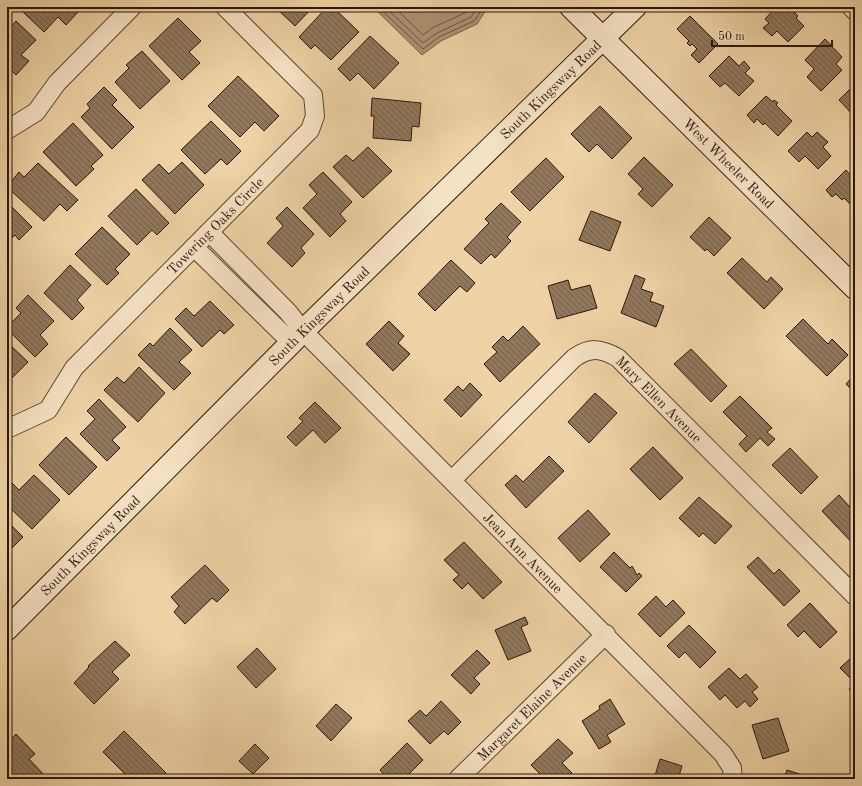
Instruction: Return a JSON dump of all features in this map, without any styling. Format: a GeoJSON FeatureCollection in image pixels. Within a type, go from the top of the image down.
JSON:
{"type":"FeatureCollection","features":[{"type":"Feature","properties":{"kind":"street"},"geometry":{"type":"LineString","coordinates":[[7,130],[36,112],[57,83],[132,7]]}},
{"type":"Feature","properties":{"kind":"street","name":"Towering Oaks Circle"},"geometry":{"type":"LineString","coordinates":[[7,429],[48,410],[74,368],[310,130],[315,116],[313,96],[224,7]]}},
{"type":"Feature","properties":{"kind":"street","name":"West Wheeler Road"},"geometry":{"type":"LineString","coordinates":[[571,7],[855,288]]}},
{"type":"Feature","properties":{"kind":"street","name":"South Kingsway Road"},"geometry":{"type":"LineString","coordinates":[[7,630],[297,337],[635,7]]}},
{"type":"Feature","properties":{"kind":"street"},"geometry":{"type":"LineString","coordinates":[[851,7],[855,11]]}},
{"type":"Feature","properties":{"kind":"street"},"geometry":{"type":"LineString","coordinates":[[209,232],[288,312],[297,337]]}},
{"type":"Feature","properties":{"kind":"street"},"geometry":{"type":"LineString","coordinates":[[194,247],[297,337]]}},
{"type":"Feature","properties":{"kind":"street","name":"Jean Ann Avenue"},"geometry":{"type":"LineString","coordinates":[[297,337],[452,480],[606,634],[723,754],[732,768],[733,779]]}},
{"type":"Feature","properties":{"kind":"street","name":"Mary Ellen Avenue"},"geometry":{"type":"LineString","coordinates":[[452,480],[574,358],[584,352],[606,351],[618,358],[855,596]]}},
{"type":"Feature","properties":{"kind":"street","name":"Margaret Elaine Avenue"},"geometry":{"type":"LineString","coordinates":[[458,779],[606,634]]}},
{"type":"Feature","properties":{"kind":"water"},"geometry":{"type":"Polygon","coordinates":[[[373,7],[488,7],[477,24],[441,41],[422,55],[373,7]]]}},
{"type":"Feature","properties":{"kind":"building"},"geometry":{"type":"Polygon","coordinates":[[[26,7],[74,7],[79,11],[66,25],[58,17],[44,32],[22,11],[26,7]]]}},
{"type":"Feature","properties":{"kind":"building"},"geometry":{"type":"Polygon","coordinates":[[[270,7],[313,7],[295,26],[277,9],[274,12],[270,7]]]}},
{"type":"Feature","properties":{"kind":"building"},"geometry":{"type":"Polygon","coordinates":[[[327,7],[333,7],[359,32],[331,60],[315,45],[311,49],[299,37],[327,7]]]}},
{"type":"Feature","properties":{"kind":"building"},"geometry":{"type":"Polygon","coordinates":[[[776,7],[792,7],[790,8],[798,16],[796,18],[804,26],[788,42],[777,31],[772,36],[763,28],[769,23],[765,19],[776,7]]]}},
{"type":"Feature","properties":{"kind":"building"},"geometry":{"type":"Polygon","coordinates":[[[690,16],[718,44],[699,63],[691,55],[697,49],[692,44],[690,46],[687,43],[689,41],[677,29],[690,16]]]}},
{"type":"Feature","properties":{"kind":"building"},"geometry":{"type":"Polygon","coordinates":[[[178,18],[201,41],[189,52],[200,63],[182,80],[149,46],[178,18]]]}},
{"type":"Feature","properties":{"kind":"building"},"geometry":{"type":"Polygon","coordinates":[[[16,21],[36,40],[21,55],[29,61],[16,75],[7,66],[7,25],[10,28],[16,21]]]}},
{"type":"Feature","properties":{"kind":"building"},"geometry":{"type":"Polygon","coordinates":[[[370,36],[399,63],[374,89],[358,73],[350,81],[338,69],[370,36]]]}},
{"type":"Feature","properties":{"kind":"building"},"geometry":{"type":"Polygon","coordinates":[[[825,39],[842,57],[836,64],[842,70],[821,91],[807,77],[814,69],[805,60],[825,39]]]}},
{"type":"Feature","properties":{"kind":"building"},"geometry":{"type":"Polygon","coordinates":[[[142,51],[170,81],[140,109],[115,82],[129,68],[126,65],[142,51]]]}},
{"type":"Feature","properties":{"kind":"building"},"geometry":{"type":"Polygon","coordinates":[[[729,56],[739,66],[744,61],[750,68],[745,73],[754,81],[739,96],[725,83],[720,87],[709,76],[729,56]]]}},
{"type":"Feature","properties":{"kind":"building"},"geometry":{"type":"Polygon","coordinates":[[[238,76],[279,116],[264,131],[255,122],[240,137],[208,106],[238,76]]]}},
{"type":"Feature","properties":{"kind":"building"},"geometry":{"type":"Polygon","coordinates":[[[855,84],[855,117],[839,100],[855,84]]]}},
{"type":"Feature","properties":{"kind":"building"},"geometry":{"type":"Polygon","coordinates":[[[104,87],[117,100],[112,105],[134,127],[112,149],[81,117],[90,108],[87,104],[104,87]]]}},
{"type":"Feature","properties":{"kind":"building"},"geometry":{"type":"Polygon","coordinates":[[[766,96],[773,102],[774,100],[778,103],[776,105],[792,121],[778,136],[765,123],[763,125],[757,119],[754,123],[747,115],[766,96]]]}},
{"type":"Feature","properties":{"kind":"building"},"geometry":{"type":"Polygon","coordinates":[[[372,98],[421,103],[419,127],[412,126],[411,141],[373,138],[374,116],[371,116],[372,98]]]}},
{"type":"Feature","properties":{"kind":"building"},"geometry":{"type":"Polygon","coordinates":[[[600,106],[632,138],[612,159],[597,144],[589,152],[571,134],[600,106]]]}},
{"type":"Feature","properties":{"kind":"building"},"geometry":{"type":"Polygon","coordinates":[[[211,121],[241,151],[227,165],[221,159],[205,174],[181,150],[211,121]]]}},
{"type":"Feature","properties":{"kind":"building"},"geometry":{"type":"Polygon","coordinates":[[[73,123],[103,155],[91,166],[94,169],[76,186],[43,152],[73,123]]]}},
{"type":"Feature","properties":{"kind":"building"},"geometry":{"type":"Polygon","coordinates":[[[807,132],[812,137],[817,132],[828,142],[823,147],[831,156],[818,169],[805,156],[799,162],[788,151],[807,132]]]}},
{"type":"Feature","properties":{"kind":"building"},"geometry":{"type":"Polygon","coordinates":[[[368,147],[392,171],[363,198],[333,167],[346,155],[353,161],[368,147]]]}},
{"type":"Feature","properties":{"kind":"building"},"geometry":{"type":"Polygon","coordinates":[[[644,157],[673,185],[652,207],[638,194],[643,189],[628,174],[644,157]]]}},
{"type":"Feature","properties":{"kind":"building"},"geometry":{"type":"Polygon","coordinates":[[[546,158],[564,177],[530,211],[511,192],[546,158]]]}},
{"type":"Feature","properties":{"kind":"building"},"geometry":{"type":"Polygon","coordinates":[[[182,162],[204,185],[175,214],[142,180],[159,164],[169,174],[182,162]]]}},
{"type":"Feature","properties":{"kind":"building"},"geometry":{"type":"Polygon","coordinates":[[[38,163],[78,200],[67,211],[60,204],[44,221],[7,187],[19,172],[24,177],[38,163]]]}},
{"type":"Feature","properties":{"kind":"building"},"geometry":{"type":"Polygon","coordinates":[[[846,170],[855,180],[855,209],[844,198],[842,200],[836,194],[832,197],[826,190],[846,170]]]}},
{"type":"Feature","properties":{"kind":"building"},"geometry":{"type":"Polygon","coordinates":[[[323,172],[352,202],[340,214],[346,221],[330,237],[303,208],[317,194],[309,185],[323,172]]]}},
{"type":"Feature","properties":{"kind":"building"},"geometry":{"type":"Polygon","coordinates":[[[136,189],[169,223],[157,235],[152,230],[137,245],[108,216],[136,189]]]}},
{"type":"Feature","properties":{"kind":"building"},"geometry":{"type":"Polygon","coordinates":[[[7,202],[32,227],[19,240],[15,235],[7,243],[7,202]]]}},
{"type":"Feature","properties":{"kind":"building"},"geometry":{"type":"Polygon","coordinates":[[[501,203],[521,222],[507,237],[511,241],[495,258],[491,254],[481,264],[464,249],[489,223],[485,219],[501,203]]]}},
{"type":"Feature","properties":{"kind":"building"},"geometry":{"type":"Polygon","coordinates":[[[287,207],[314,234],[301,248],[305,253],[292,267],[267,243],[283,226],[276,218],[287,207]]]}},
{"type":"Feature","properties":{"kind":"building"},"geometry":{"type":"Polygon","coordinates":[[[591,211],[621,222],[610,251],[579,240],[591,211]]]}},
{"type":"Feature","properties":{"kind":"building"},"geometry":{"type":"Polygon","coordinates":[[[709,217],[731,238],[714,256],[707,249],[705,251],[690,237],[709,217]]]}},
{"type":"Feature","properties":{"kind":"building"},"geometry":{"type":"Polygon","coordinates":[[[102,227],[130,254],[115,269],[119,273],[107,285],[75,254],[102,227]]]}},
{"type":"Feature","properties":{"kind":"building"},"geometry":{"type":"Polygon","coordinates":[[[742,258],[767,282],[771,277],[783,289],[764,309],[727,273],[742,258]]]}},
{"type":"Feature","properties":{"kind":"building"},"geometry":{"type":"Polygon","coordinates":[[[451,260],[475,283],[467,292],[460,286],[435,311],[418,294],[451,260]]]}},
{"type":"Feature","properties":{"kind":"building"},"geometry":{"type":"Polygon","coordinates":[[[70,265],[91,285],[77,300],[84,308],[72,320],[44,293],[70,265]]]}},
{"type":"Feature","properties":{"kind":"building"},"geometry":{"type":"Polygon","coordinates":[[[635,275],[645,279],[641,289],[653,293],[650,301],[664,306],[656,327],[621,313],[635,275]]]}},
{"type":"Feature","properties":{"kind":"building"},"geometry":{"type":"Polygon","coordinates":[[[568,280],[571,290],[590,285],[597,308],[557,319],[548,286],[568,280]]]}},
{"type":"Feature","properties":{"kind":"building"},"geometry":{"type":"Polygon","coordinates":[[[28,295],[54,321],[40,335],[48,344],[35,357],[7,329],[7,327],[21,313],[16,308],[28,295]]]}},
{"type":"Feature","properties":{"kind":"building"},"geometry":{"type":"Polygon","coordinates":[[[210,301],[234,325],[224,334],[220,330],[202,347],[175,319],[186,308],[194,316],[210,301]]]}},
{"type":"Feature","properties":{"kind":"building"},"geometry":{"type":"Polygon","coordinates":[[[803,319],[828,344],[832,339],[848,355],[827,376],[786,336],[803,319]]]}},
{"type":"Feature","properties":{"kind":"building"},"geometry":{"type":"Polygon","coordinates":[[[389,321],[404,336],[398,343],[410,354],[393,371],[366,344],[389,321]]]}},
{"type":"Feature","properties":{"kind":"building"},"geometry":{"type":"Polygon","coordinates":[[[523,326],[540,344],[500,382],[484,364],[497,352],[492,347],[503,336],[508,341],[523,326]]]}},
{"type":"Feature","properties":{"kind":"building"},"geometry":{"type":"Polygon","coordinates":[[[170,328],[192,350],[179,362],[191,373],[174,390],[138,355],[150,343],[153,346],[170,328]]]}},
{"type":"Feature","properties":{"kind":"building"},"geometry":{"type":"Polygon","coordinates":[[[7,342],[28,362],[7,383],[7,342]]]}},
{"type":"Feature","properties":{"kind":"building"},"geometry":{"type":"Polygon","coordinates":[[[691,349],[727,386],[711,402],[674,364],[691,349]]]}},
{"type":"Feature","properties":{"kind":"building"},"geometry":{"type":"Polygon","coordinates":[[[139,367],[165,393],[138,422],[104,390],[117,377],[124,383],[139,367]]]}},
{"type":"Feature","properties":{"kind":"building"},"geometry":{"type":"Polygon","coordinates":[[[855,374],[855,393],[846,384],[855,374]]]}},
{"type":"Feature","properties":{"kind":"building"},"geometry":{"type":"Polygon","coordinates":[[[470,383],[482,395],[461,417],[444,400],[458,386],[463,391],[470,383]]]}},
{"type":"Feature","properties":{"kind":"building"},"geometry":{"type":"Polygon","coordinates":[[[595,393],[617,413],[589,443],[568,422],[595,393]]]}},
{"type":"Feature","properties":{"kind":"building"},"geometry":{"type":"Polygon","coordinates":[[[740,396],[772,428],[767,432],[775,439],[768,446],[760,438],[746,452],[739,444],[747,436],[723,412],[740,396]]]}},
{"type":"Feature","properties":{"kind":"building"},"geometry":{"type":"Polygon","coordinates":[[[99,399],[126,427],[112,440],[120,448],[107,461],[80,434],[95,419],[87,411],[99,399]]]}},
{"type":"Feature","properties":{"kind":"building"},"geometry":{"type":"Polygon","coordinates":[[[315,402],[341,428],[325,443],[313,430],[296,446],[287,437],[303,421],[299,418],[315,402]]]}},
{"type":"Feature","properties":{"kind":"building"},"geometry":{"type":"Polygon","coordinates":[[[66,437],[97,467],[69,495],[39,465],[66,437]]]}},
{"type":"Feature","properties":{"kind":"building"},"geometry":{"type":"Polygon","coordinates":[[[653,447],[683,478],[660,500],[630,469],[653,447]]]}},
{"type":"Feature","properties":{"kind":"building"},"geometry":{"type":"Polygon","coordinates":[[[790,448],[818,477],[801,494],[772,465],[790,448]]]}},
{"type":"Feature","properties":{"kind":"building"},"geometry":{"type":"Polygon","coordinates":[[[549,456],[564,471],[526,508],[505,485],[516,475],[523,482],[549,456]]]}},
{"type":"Feature","properties":{"kind":"building"},"geometry":{"type":"Polygon","coordinates":[[[34,475],[60,500],[32,529],[7,505],[7,486],[11,482],[19,490],[34,475]]]}},
{"type":"Feature","properties":{"kind":"building"},"geometry":{"type":"Polygon","coordinates":[[[839,495],[850,507],[855,503],[855,546],[822,511],[839,495]]]}},
{"type":"Feature","properties":{"kind":"building"},"geometry":{"type":"Polygon","coordinates":[[[699,497],[732,526],[715,544],[703,533],[699,537],[679,518],[699,497]]]}},
{"type":"Feature","properties":{"kind":"building"},"geometry":{"type":"Polygon","coordinates":[[[588,510],[610,534],[580,562],[558,538],[588,510]]]}},
{"type":"Feature","properties":{"kind":"building"},"geometry":{"type":"Polygon","coordinates":[[[12,526],[23,537],[7,553],[7,530],[12,526]]]}},
{"type":"Feature","properties":{"kind":"building"},"geometry":{"type":"Polygon","coordinates":[[[464,542],[502,582],[483,599],[468,583],[462,589],[453,580],[459,575],[444,560],[464,542]]]}},
{"type":"Feature","properties":{"kind":"building"},"geometry":{"type":"Polygon","coordinates":[[[614,552],[630,568],[632,566],[637,575],[639,573],[642,576],[626,592],[600,567],[614,552]]]}},
{"type":"Feature","properties":{"kind":"building"},"geometry":{"type":"Polygon","coordinates":[[[758,557],[774,574],[779,569],[800,591],[784,606],[747,567],[758,557]]]}},
{"type":"Feature","properties":{"kind":"building"},"geometry":{"type":"Polygon","coordinates":[[[205,565],[229,590],[217,602],[212,598],[185,624],[174,612],[179,606],[171,597],[205,565]]]}},
{"type":"Feature","properties":{"kind":"building"},"geometry":{"type":"Polygon","coordinates":[[[656,596],[666,607],[673,600],[685,613],[660,637],[638,614],[656,596]]]}},
{"type":"Feature","properties":{"kind":"building"},"geometry":{"type":"Polygon","coordinates":[[[810,603],[837,632],[820,648],[804,631],[798,637],[787,625],[810,603]]]}},
{"type":"Feature","properties":{"kind":"building"},"geometry":{"type":"Polygon","coordinates":[[[525,617],[528,624],[521,627],[531,651],[508,660],[495,630],[525,617]]]}},
{"type":"Feature","properties":{"kind":"building"},"geometry":{"type":"Polygon","coordinates":[[[689,625],[716,652],[700,668],[685,652],[679,658],[667,646],[689,625]]]}},
{"type":"Feature","properties":{"kind":"building"},"geometry":{"type":"Polygon","coordinates":[[[115,641],[130,655],[112,672],[119,679],[94,704],[74,683],[89,667],[88,666],[115,641]]]}},
{"type":"Feature","properties":{"kind":"building"},"geometry":{"type":"Polygon","coordinates":[[[257,648],[276,669],[256,688],[237,667],[257,648]]]}},
{"type":"Feature","properties":{"kind":"building"},"geometry":{"type":"Polygon","coordinates":[[[477,650],[490,663],[474,678],[480,684],[471,694],[451,675],[477,650]]]}},
{"type":"Feature","properties":{"kind":"building"},"geometry":{"type":"Polygon","coordinates":[[[852,657],[855,660],[855,683],[840,668],[852,657]]]}},
{"type":"Feature","properties":{"kind":"building"},"geometry":{"type":"Polygon","coordinates":[[[729,668],[740,679],[746,674],[758,687],[752,692],[758,699],[750,707],[745,701],[737,708],[725,695],[720,700],[708,687],[729,668]]]}},
{"type":"Feature","properties":{"kind":"building"},"geometry":{"type":"Polygon","coordinates":[[[855,683],[855,695],[849,689],[855,683]]]}},
{"type":"Feature","properties":{"kind":"building"},"geometry":{"type":"Polygon","coordinates":[[[610,699],[625,724],[607,735],[611,742],[599,749],[582,721],[600,709],[599,706],[610,699]]]}},
{"type":"Feature","properties":{"kind":"building"},"geometry":{"type":"Polygon","coordinates":[[[441,701],[461,722],[448,735],[444,731],[430,744],[408,721],[420,710],[426,716],[441,701]]]}},
{"type":"Feature","properties":{"kind":"building"},"geometry":{"type":"Polygon","coordinates":[[[336,704],[352,718],[331,741],[316,726],[336,704]]]}},
{"type":"Feature","properties":{"kind":"building"},"geometry":{"type":"Polygon","coordinates":[[[778,718],[789,751],[763,759],[752,725],[778,718]]]}},
{"type":"Feature","properties":{"kind":"building"},"geometry":{"type":"Polygon","coordinates":[[[124,731],[166,773],[160,779],[130,779],[103,752],[124,731]]]}},
{"type":"Feature","properties":{"kind":"building"},"geometry":{"type":"Polygon","coordinates":[[[16,734],[35,754],[29,759],[48,779],[7,779],[7,776],[12,771],[7,766],[7,743],[16,734]]]}},
{"type":"Feature","properties":{"kind":"building"},"geometry":{"type":"Polygon","coordinates":[[[558,739],[573,753],[562,763],[572,773],[565,779],[545,779],[531,765],[558,739]]]}},
{"type":"Feature","properties":{"kind":"building"},"geometry":{"type":"Polygon","coordinates":[[[407,743],[423,760],[404,779],[388,779],[380,770],[407,743]]]}},
{"type":"Feature","properties":{"kind":"building"},"geometry":{"type":"Polygon","coordinates":[[[255,744],[269,758],[253,774],[239,761],[255,744]]]}},
{"type":"Feature","properties":{"kind":"building"},"geometry":{"type":"Polygon","coordinates":[[[660,759],[682,766],[678,779],[654,779],[660,759]]]}},
{"type":"Feature","properties":{"kind":"building"},"geometry":{"type":"Polygon","coordinates":[[[787,770],[815,779],[784,779],[787,770]]]}}]}
